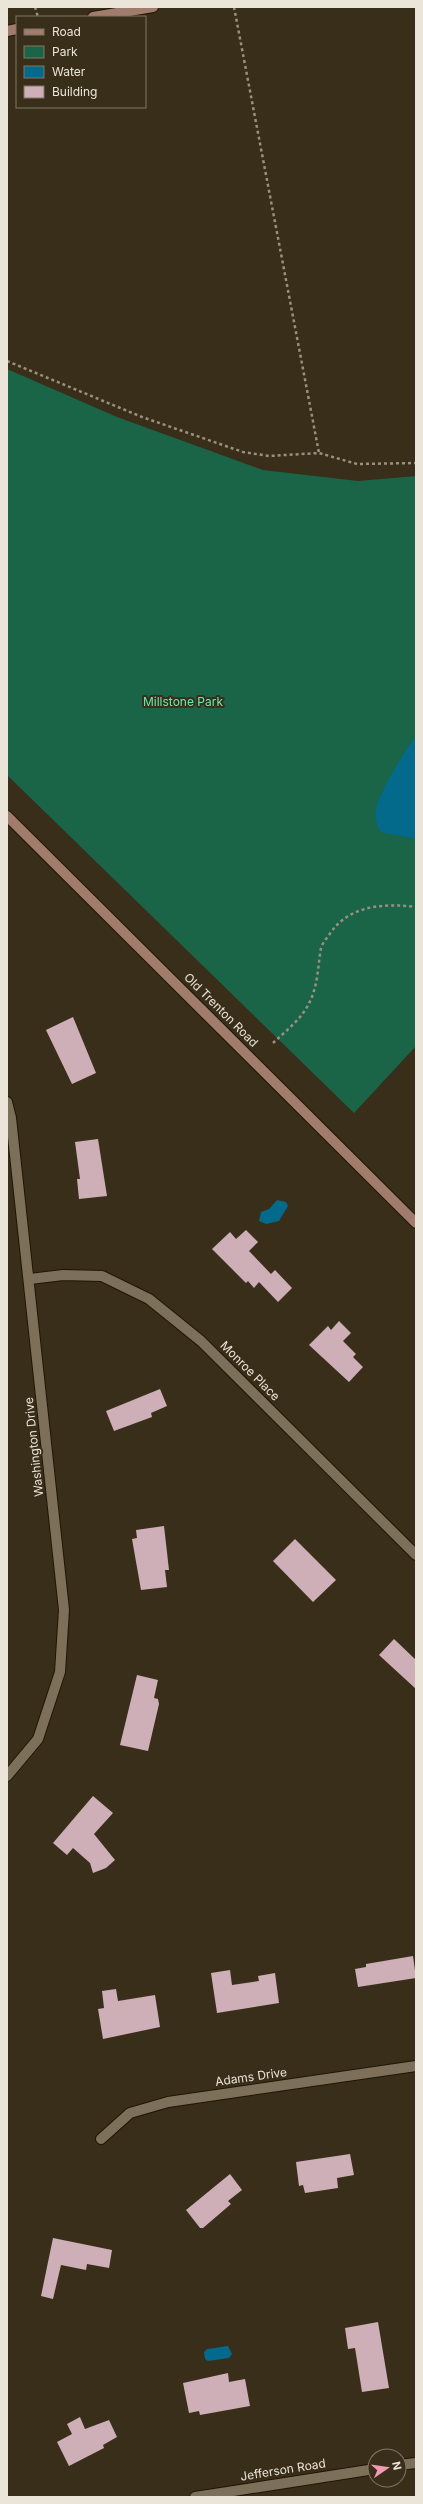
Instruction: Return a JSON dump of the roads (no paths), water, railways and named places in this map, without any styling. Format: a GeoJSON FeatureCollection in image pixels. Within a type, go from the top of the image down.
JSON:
{"type":"FeatureCollection","features":[{"type":"Feature","properties":{"kind":"main road"},"geometry":{"type":"LineString","coordinates":[[99,16],[154,7]]}},
{"type":"Feature","properties":{"kind":"main road","name":"Old Trenton Road"},"geometry":{"type":"LineString","coordinates":[[7,816],[416,1223]]}},
{"type":"Feature","properties":{"kind":"street","name":"Washington Drive"},"geometry":{"type":"LineString","coordinates":[[7,1102],[11,1118],[30,1279],[64,1610],[60,1672],[38,1739],[7,1776]]}},
{"type":"Feature","properties":{"kind":"street","name":"Monroe Place"},"geometry":{"type":"LineString","coordinates":[[30,1279],[63,1275],[102,1276],[149,1299],[201,1341],[416,1555]]}},
{"type":"Feature","properties":{"kind":"street","name":"Adams Drive"},"geometry":{"type":"LineString","coordinates":[[101,2139],[130,2113],[168,2102],[416,2066]]}},
{"type":"Feature","properties":{"kind":"street","name":"Jefferson Road"},"geometry":{"type":"LineString","coordinates":[[195,2497],[367,2470]]}},
{"type":"Feature","properties":{"kind":"water"},"geometry":{"type":"Polygon","coordinates":[[[416,736],[416,839],[381,832],[375,815],[378,802],[387,783],[399,761],[416,736]]]}},
{"type":"Feature","properties":{"kind":"water"},"geometry":{"type":"Polygon","coordinates":[[[277,1200],[286,1202],[288,1206],[279,1221],[266,1224],[259,1221],[261,1212],[269,1209],[277,1200]]]}},
{"type":"Feature","properties":{"kind":"water"},"geometry":{"type":"Polygon","coordinates":[[[228,2346],[232,2354],[229,2358],[208,2361],[205,2359],[204,2352],[207,2349],[228,2346]]]}},
{"type":"Feature","properties":{"kind":"park label","name":"Millstone Park"},"geometry":{"type":"Point","coordinates":[183,702]}}]}
